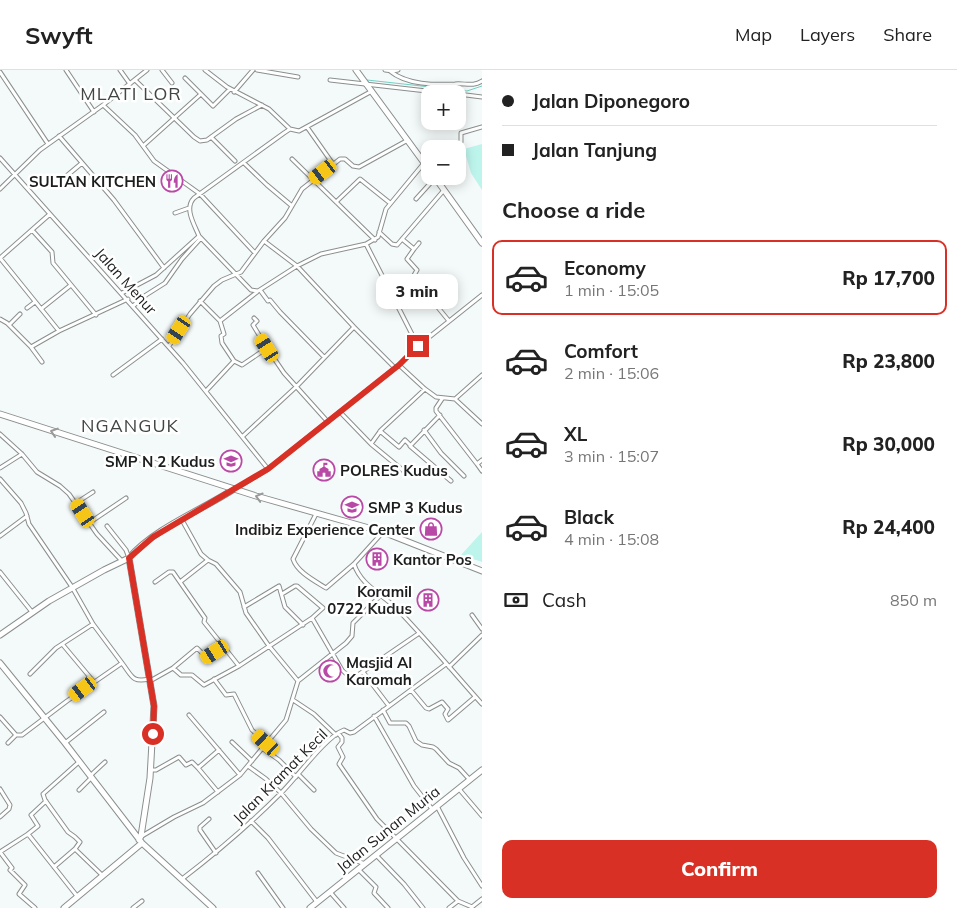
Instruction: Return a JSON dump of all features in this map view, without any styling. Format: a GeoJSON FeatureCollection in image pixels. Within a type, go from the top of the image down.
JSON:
{"type":"FeatureCollection","features":[{"type":"Feature","properties":{"kind":"main road"},"geometry":{"type":"LineString","coordinates":[[356,70],[421,158]]}},
{"type":"Feature","properties":{"kind":"main road"},"geometry":{"type":"LineString","coordinates":[[441,185],[482,243]]}},
{"type":"Feature","properties":{"kind":"main road"},"geometry":{"type":"LineString","coordinates":[[0,414],[234,489],[383,532],[482,571]]}},
{"type":"Feature","properties":{"kind":"main road"},"geometry":{"type":"LineString","coordinates":[[2,634],[72,587],[121,560],[129,558],[143,544],[234,489]]}},
{"type":"Feature","properties":{"kind":"main road"},"geometry":{"type":"LineString","coordinates":[[64,908],[141,840],[151,770],[154,706],[129,558]]}},
{"type":"Feature","properties":{"kind":"main road"},"geometry":{"type":"LineString","coordinates":[[0,664],[45,717],[141,840],[181,880],[213,908]]}},
{"type":"Feature","properties":{"kind":"main road","name":"Jalan Sunan Muria"},"geometry":{"type":"LineString","coordinates":[[310,908],[482,770]]}},
{"type":"Feature","properties":{"kind":"street"},"geometry":{"type":"LineString","coordinates":[[66,70],[94,112]]}},
{"type":"Feature","properties":{"kind":"street"},"geometry":{"type":"LineString","coordinates":[[120,70],[130,84]]}},
{"type":"Feature","properties":{"kind":"street"},"geometry":{"type":"LineString","coordinates":[[0,189],[48,144],[94,112],[146,70]]}},
{"type":"Feature","properties":{"kind":"street"},"geometry":{"type":"LineString","coordinates":[[162,70],[172,83]]}},
{"type":"Feature","properties":{"kind":"street"},"geometry":{"type":"LineString","coordinates":[[205,70],[234,92],[276,114],[290,130],[297,131],[372,91]]}},
{"type":"Feature","properties":{"kind":"street"},"geometry":{"type":"LineString","coordinates":[[234,92],[253,70]]}},
{"type":"Feature","properties":{"kind":"street"},"geometry":{"type":"LineString","coordinates":[[258,70],[298,77]]}},
{"type":"Feature","properties":{"kind":"street"},"geometry":{"type":"LineString","coordinates":[[387,70],[398,70]]}},
{"type":"Feature","properties":{"kind":"street"},"geometry":{"type":"LineString","coordinates":[[387,70],[407,80],[440,85]]}},
{"type":"Feature","properties":{"kind":"street"},"geometry":{"type":"LineString","coordinates":[[0,72],[48,144]]}},
{"type":"Feature","properties":{"kind":"street"},"geometry":{"type":"LineString","coordinates":[[185,78],[213,106],[230,89]]}},
{"type":"Feature","properties":{"kind":"street"},"geometry":{"type":"LineString","coordinates":[[135,80],[197,139],[203,141],[236,118],[262,105]]}},
{"type":"Feature","properties":{"kind":"street"},"geometry":{"type":"LineString","coordinates":[[330,80],[421,90]]}},
{"type":"Feature","properties":{"kind":"street"},"geometry":{"type":"LineString","coordinates":[[466,85],[476,85],[482,81]]}},
{"type":"Feature","properties":{"kind":"street"},"geometry":{"type":"LineString","coordinates":[[143,146],[201,94]]}},
{"type":"Feature","properties":{"kind":"street"},"geometry":{"type":"LineString","coordinates":[[466,95],[482,98]]}},
{"type":"Feature","properties":{"kind":"street"},"geometry":{"type":"LineString","coordinates":[[103,105],[135,135],[154,161],[200,194],[255,253]]}},
{"type":"Feature","properties":{"kind":"street"},"geometry":{"type":"LineString","coordinates":[[307,127],[333,164]]}},
{"type":"Feature","properties":{"kind":"street"},"geometry":{"type":"LineString","coordinates":[[461,140],[460,133],[482,127]]}},
{"type":"Feature","properties":{"kind":"street"},"geometry":{"type":"LineString","coordinates":[[290,130],[200,194],[191,201],[189,208],[192,221],[200,237],[252,290],[259,291],[268,301],[270,300],[324,356]]}},
{"type":"Feature","properties":{"kind":"street"},"geometry":{"type":"LineString","coordinates":[[59,136],[114,200],[164,268]]}},
{"type":"Feature","properties":{"kind":"street"},"geometry":{"type":"LineString","coordinates":[[210,137],[235,161]]}},
{"type":"Feature","properties":{"kind":"street"},"geometry":{"type":"LineString","coordinates":[[169,346],[200,301],[222,280],[241,272],[264,240],[285,218],[302,189],[312,179],[343,158],[356,167],[363,166],[408,140]]}},
{"type":"Feature","properties":{"kind":"street","name":"Jalan Menur"},"geometry":{"type":"LineString","coordinates":[[0,158],[169,346],[244,436],[268,469]]}},
{"type":"Feature","properties":{"kind":"street"},"geometry":{"type":"LineString","coordinates":[[292,159],[375,240]]}},
{"type":"Feature","properties":{"kind":"street"},"geometry":{"type":"LineString","coordinates":[[244,162],[292,206]]}},
{"type":"Feature","properties":{"kind":"street"},"geometry":{"type":"LineString","coordinates":[[64,178],[82,163]]}},
{"type":"Feature","properties":{"kind":"street"},"geometry":{"type":"LineString","coordinates":[[220,322],[259,291],[297,266],[321,254],[366,244],[375,240],[390,203],[421,166]]}},
{"type":"Feature","properties":{"kind":"street"},"geometry":{"type":"LineString","coordinates":[[336,202],[360,179],[390,203]]}},
{"type":"Feature","properties":{"kind":"street"},"geometry":{"type":"LineString","coordinates":[[416,199],[428,185]]}},
{"type":"Feature","properties":{"kind":"street"},"geometry":{"type":"LineString","coordinates":[[379,232],[395,245],[444,190]]}},
{"type":"Feature","properties":{"kind":"street"},"geometry":{"type":"LineString","coordinates":[[175,213],[189,208]]}},
{"type":"Feature","properties":{"kind":"street"},"geometry":{"type":"LineString","coordinates":[[50,214],[0,258],[60,331]]}},
{"type":"Feature","properties":{"kind":"street"},"geometry":{"type":"LineString","coordinates":[[32,230],[51,250],[52,262],[96,315]]}},
{"type":"Feature","properties":{"kind":"street"},"geometry":{"type":"LineString","coordinates":[[122,292],[156,275],[200,237]]}},
{"type":"Feature","properties":{"kind":"street"},"geometry":{"type":"LineString","coordinates":[[133,306],[165,283],[200,237]]}},
{"type":"Feature","properties":{"kind":"street"},"geometry":{"type":"LineString","coordinates":[[402,239],[414,248]]}},
{"type":"Feature","properties":{"kind":"street"},"geometry":{"type":"LineString","coordinates":[[264,240],[297,266],[354,328],[395,368]]}},
{"type":"Feature","properties":{"kind":"street"},"geometry":{"type":"LineString","coordinates":[[419,243],[407,259],[417,270],[413,276],[449,321]]}},
{"type":"Feature","properties":{"kind":"street"},"geometry":{"type":"LineString","coordinates":[[366,244],[418,346]]}},
{"type":"Feature","properties":{"kind":"street"},"geometry":{"type":"LineString","coordinates":[[41,309],[71,285]]}},
{"type":"Feature","properties":{"kind":"street"},"geometry":{"type":"LineString","coordinates":[[234,489],[268,469],[399,365],[418,346],[482,295]]}},
{"type":"Feature","properties":{"kind":"street"},"geometry":{"type":"LineString","coordinates":[[31,347],[128,299]]}},
{"type":"Feature","properties":{"kind":"street"},"geometry":{"type":"LineString","coordinates":[[200,301],[220,322],[224,334],[221,336],[222,343],[234,362],[242,365],[267,348]]}},
{"type":"Feature","properties":{"kind":"street"},"geometry":{"type":"LineString","coordinates":[[27,308],[35,302]]}},
{"type":"Feature","properties":{"kind":"street"},"geometry":{"type":"LineString","coordinates":[[9,325],[20,314]]}},
{"type":"Feature","properties":{"kind":"street"},"geometry":{"type":"LineString","coordinates":[[254,318],[257,321],[253,325],[284,373],[328,422]]}},
{"type":"Feature","properties":{"kind":"street"},"geometry":{"type":"LineString","coordinates":[[0,319],[9,325],[31,347],[42,362]]}},
{"type":"Feature","properties":{"kind":"street"},"geometry":{"type":"LineString","coordinates":[[244,436],[354,328]]}},
{"type":"Feature","properties":{"kind":"street"},"geometry":{"type":"LineString","coordinates":[[113,375],[162,339]]}},
{"type":"Feature","properties":{"kind":"street"},"geometry":{"type":"LineString","coordinates":[[206,391],[234,362]]}},
{"type":"Feature","properties":{"kind":"street"},"geometry":{"type":"LineString","coordinates":[[399,365],[436,397],[455,399],[482,422]]}},
{"type":"Feature","properties":{"kind":"street"},"geometry":{"type":"LineString","coordinates":[[455,399],[480,376],[482,381]]}},
{"type":"Feature","properties":{"kind":"street"},"geometry":{"type":"LineString","coordinates":[[372,444],[380,431],[425,388]]}},
{"type":"Feature","properties":{"kind":"street"},"geometry":{"type":"LineString","coordinates":[[442,399],[435,409],[482,471]]}},
{"type":"Feature","properties":{"kind":"street"},"geometry":{"type":"LineString","coordinates":[[340,412],[372,444],[405,472]]}},
{"type":"Feature","properties":{"kind":"street"},"geometry":{"type":"LineString","coordinates":[[410,446],[440,415]]}},
{"type":"Feature","properties":{"kind":"street"},"geometry":{"type":"LineString","coordinates":[[424,430],[441,453],[464,476]]}},
{"type":"Feature","properties":{"kind":"street"},"geometry":{"type":"LineString","coordinates":[[380,431],[399,447],[405,440],[451,481]]}},
{"type":"Feature","properties":{"kind":"street"},"geometry":{"type":"LineString","coordinates":[[0,434],[22,454],[37,472],[70,494],[89,523],[121,560]]}},
{"type":"Feature","properties":{"kind":"street"},"geometry":{"type":"LineString","coordinates":[[0,468],[22,454]]}},
{"type":"Feature","properties":{"kind":"street"},"geometry":{"type":"LineString","coordinates":[[477,464],[482,460]]}},
{"type":"Feature","properties":{"kind":"street"},"geometry":{"type":"LineString","coordinates":[[0,479],[20,503],[27,516],[28,524],[72,587],[93,624],[134,679],[140,681],[150,680],[173,668],[197,648],[206,657],[224,646]]}},
{"type":"Feature","properties":{"kind":"street"},"geometry":{"type":"LineString","coordinates":[[76,503],[93,492]]}},
{"type":"Feature","properties":{"kind":"street"},"geometry":{"type":"LineString","coordinates":[[89,523],[126,498]]}},
{"type":"Feature","properties":{"kind":"street"},"geometry":{"type":"LineString","coordinates":[[316,514],[295,555],[294,563],[326,588],[354,564],[383,532]]}},
{"type":"Feature","properties":{"kind":"street"},"geometry":{"type":"LineString","coordinates":[[0,536],[27,516]]}},
{"type":"Feature","properties":{"kind":"street"},"geometry":{"type":"LineString","coordinates":[[182,520],[201,554],[216,564],[240,592],[246,613],[269,646],[298,681]]}},
{"type":"Feature","properties":{"kind":"street"},"geometry":{"type":"LineString","coordinates":[[107,526],[126,550],[129,558]]}},
{"type":"Feature","properties":{"kind":"street"},"geometry":{"type":"LineString","coordinates":[[180,582],[208,560]]}},
{"type":"Feature","properties":{"kind":"street"},"geometry":{"type":"LineString","coordinates":[[354,564],[362,579],[396,608],[482,704]]}},
{"type":"Feature","properties":{"kind":"street"},"geometry":{"type":"LineString","coordinates":[[155,582],[171,571],[206,618],[204,622],[239,666]]}},
{"type":"Feature","properties":{"kind":"street"},"geometry":{"type":"LineString","coordinates":[[0,572],[33,612]]}},
{"type":"Feature","properties":{"kind":"street"},"geometry":{"type":"LineString","coordinates":[[244,607],[278,586],[285,606],[303,625]]}},
{"type":"Feature","properties":{"kind":"street"},"geometry":{"type":"LineString","coordinates":[[173,668],[181,675],[192,675],[204,685],[239,666],[303,625],[323,608],[297,586],[282,594]]}},
{"type":"Feature","properties":{"kind":"street"},"geometry":{"type":"LineString","coordinates":[[141,840],[174,817],[203,803],[240,775],[286,720],[298,681],[332,655],[352,636],[352,623],[381,595]]}},
{"type":"Feature","properties":{"kind":"street"},"geometry":{"type":"LineString","coordinates":[[472,615],[482,629]]}},
{"type":"Feature","properties":{"kind":"street"},"geometry":{"type":"LineString","coordinates":[[312,618],[332,655],[349,678],[355,678],[418,634]]}},
{"type":"Feature","properties":{"kind":"street"},"geometry":{"type":"LineString","coordinates":[[30,674],[49,654],[93,624]]}},
{"type":"Feature","properties":{"kind":"street"},"geometry":{"type":"LineString","coordinates":[[0,626],[2,634]]}},
{"type":"Feature","properties":{"kind":"street","name":"Jalan Kramat Kecil"},"geometry":{"type":"LineString","coordinates":[[181,880],[216,853],[281,793],[318,751],[337,734],[344,730],[350,733],[354,732],[447,666],[482,635]]}},
{"type":"Feature","properties":{"kind":"street"},"geometry":{"type":"LineString","coordinates":[[63,645],[94,682]]}},
{"type":"Feature","properties":{"kind":"street"},"geometry":{"type":"LineString","coordinates":[[8,742],[16,735],[22,735],[122,663]]}},
{"type":"Feature","properties":{"kind":"street"},"geometry":{"type":"LineString","coordinates":[[363,672],[389,706]]}},
{"type":"Feature","properties":{"kind":"street"},"geometry":{"type":"LineString","coordinates":[[214,679],[226,695],[234,694],[252,730],[266,743]]}},
{"type":"Feature","properties":{"kind":"street"},"geometry":{"type":"LineString","coordinates":[[411,690],[426,708],[429,709],[442,702],[448,709],[445,714],[448,720],[475,697]]}},
{"type":"Feature","properties":{"kind":"street"},"geometry":{"type":"LineString","coordinates":[[292,700],[314,714],[342,738],[342,742],[338,747],[343,757],[339,762],[340,764],[378,819],[396,839],[458,901],[472,907],[482,899]]}},
{"type":"Feature","properties":{"kind":"street"},"geometry":{"type":"LineString","coordinates":[[383,710],[390,723],[406,723],[416,741],[436,749],[449,763],[459,768],[470,780]]}},
{"type":"Feature","properties":{"kind":"street"},"geometry":{"type":"LineString","coordinates":[[65,743],[104,712]]}},
{"type":"Feature","properties":{"kind":"street"},"geometry":{"type":"LineString","coordinates":[[189,715],[240,775]]}},
{"type":"Feature","properties":{"kind":"street"},"geometry":{"type":"LineString","coordinates":[[374,716],[415,788],[435,808],[482,886]]}},
{"type":"Feature","properties":{"kind":"street"},"geometry":{"type":"LineString","coordinates":[[0,717],[16,735]]}},
{"type":"Feature","properties":{"kind":"street"},"geometry":{"type":"LineString","coordinates":[[232,742],[252,762]]}},
{"type":"Feature","properties":{"kind":"street"},"geometry":{"type":"LineString","coordinates":[[262,748],[314,790]]}},
{"type":"Feature","properties":{"kind":"street"},"geometry":{"type":"LineString","coordinates":[[198,768],[219,750]]}},
{"type":"Feature","properties":{"kind":"street"},"geometry":{"type":"LineString","coordinates":[[151,770],[156,770],[179,757],[186,765],[192,762],[218,792]]}},
{"type":"Feature","properties":{"kind":"street"},"geometry":{"type":"LineString","coordinates":[[54,867],[75,850],[80,841],[68,832],[43,796],[45,791],[79,762]]}},
{"type":"Feature","properties":{"kind":"street"},"geometry":{"type":"LineString","coordinates":[[79,790],[105,762]]}},
{"type":"Feature","properties":{"kind":"street"},"geometry":{"type":"LineString","coordinates":[[248,766],[281,793],[311,829],[336,853],[364,864]]}},
{"type":"Feature","properties":{"kind":"street"},"geometry":{"type":"LineString","coordinates":[[0,789],[10,804],[9,809],[0,817]]}},
{"type":"Feature","properties":{"kind":"street"},"geometry":{"type":"LineString","coordinates":[[459,789],[482,816]]}},
{"type":"Feature","properties":{"kind":"street"},"geometry":{"type":"LineString","coordinates":[[35,908],[18,894],[25,885],[10,870],[12,868],[0,852],[38,826],[31,814],[46,801]]}},
{"type":"Feature","properties":{"kind":"street"},"geometry":{"type":"LineString","coordinates":[[208,819],[200,827],[200,830],[216,853]]}},
{"type":"Feature","properties":{"kind":"street"},"geometry":{"type":"LineString","coordinates":[[251,820],[268,838],[317,902]]}},
{"type":"Feature","properties":{"kind":"street"},"geometry":{"type":"LineString","coordinates":[[28,834],[77,896]]}},
{"type":"Feature","properties":{"kind":"street"},"geometry":{"type":"LineString","coordinates":[[75,850],[102,876]]}},
{"type":"Feature","properties":{"kind":"street"},"geometry":{"type":"LineString","coordinates":[[376,854],[423,908]]}},
{"type":"Feature","properties":{"kind":"street"},"geometry":{"type":"LineString","coordinates":[[358,869],[376,887],[374,893],[388,908]]}},
{"type":"Feature","properties":{"kind":"street"},"geometry":{"type":"LineString","coordinates":[[258,873],[283,908]]}},
{"type":"Feature","properties":{"kind":"street"},"geometry":{"type":"LineString","coordinates":[[330,892],[344,908]]}},
{"type":"Feature","properties":{"kind":"street"},"geometry":{"type":"LineString","coordinates":[[134,908],[142,901]]}},
{"type":"Feature","properties":{"kind":"street"},"geometry":{"type":"LineString","coordinates":[[449,908],[458,901]]}},
{"type":"Feature","properties":{"kind":"green space"},"geometry":{"type":"Polygon","coordinates":[[[482,144],[482,190],[471,173],[466,148],[482,144]]]}},
{"type":"Feature","properties":{"kind":"green space"},"geometry":{"type":"Polygon","coordinates":[[[482,532],[482,562],[461,555],[482,532]]]}},
{"type":"Feature","properties":{"kind":"waterway"},"geometry":{"type":"LineString","coordinates":[[367,80],[467,91],[482,86]]}},
{"type":"Feature","properties":{"kind":"place","name":"SULTAN KITCHEN"},"geometry":{"type":"Point","coordinates":[172,181]}},
{"type":"Feature","properties":{"kind":"place","name":"SMP N 2 Kudus"},"geometry":{"type":"Point","coordinates":[231,461]}},
{"type":"Feature","properties":{"kind":"place","name":"POLRES Kudus"},"geometry":{"type":"Point","coordinates":[324,470]}},
{"type":"Feature","properties":{"kind":"place","name":"SMP 3 Kudus"},"geometry":{"type":"Point","coordinates":[352,507]}},
{"type":"Feature","properties":{"kind":"place","name":"Indibiz Experience Center"},"geometry":{"type":"Point","coordinates":[431,529]}},
{"type":"Feature","properties":{"kind":"place","name":"Kantor Pos"},"geometry":{"type":"Point","coordinates":[377,559]}},
{"type":"Feature","properties":{"kind":"place","name":"Koramil 0722 Kudus"},"geometry":{"type":"Point","coordinates":[428,600]}},
{"type":"Feature","properties":{"kind":"place","name":"Masjid Al Karomah"},"geometry":{"type":"Point","coordinates":[330,671]}},
{"type":"Feature","properties":{"kind":"district","name":"MLATI LOR"},"geometry":{"type":"Point","coordinates":[131,93]}},
{"type":"Feature","properties":{"kind":"district","name":"NGANGUK"},"geometry":{"type":"Point","coordinates":[130,425]}},
{"type":"Feature","properties":{"kind":"route"},"geometry":{"type":"LineString","coordinates":[[153,734],[154,706],[129,558],[134,551],[153,537],[268,469],[399,365],[418,346]]}}]}
